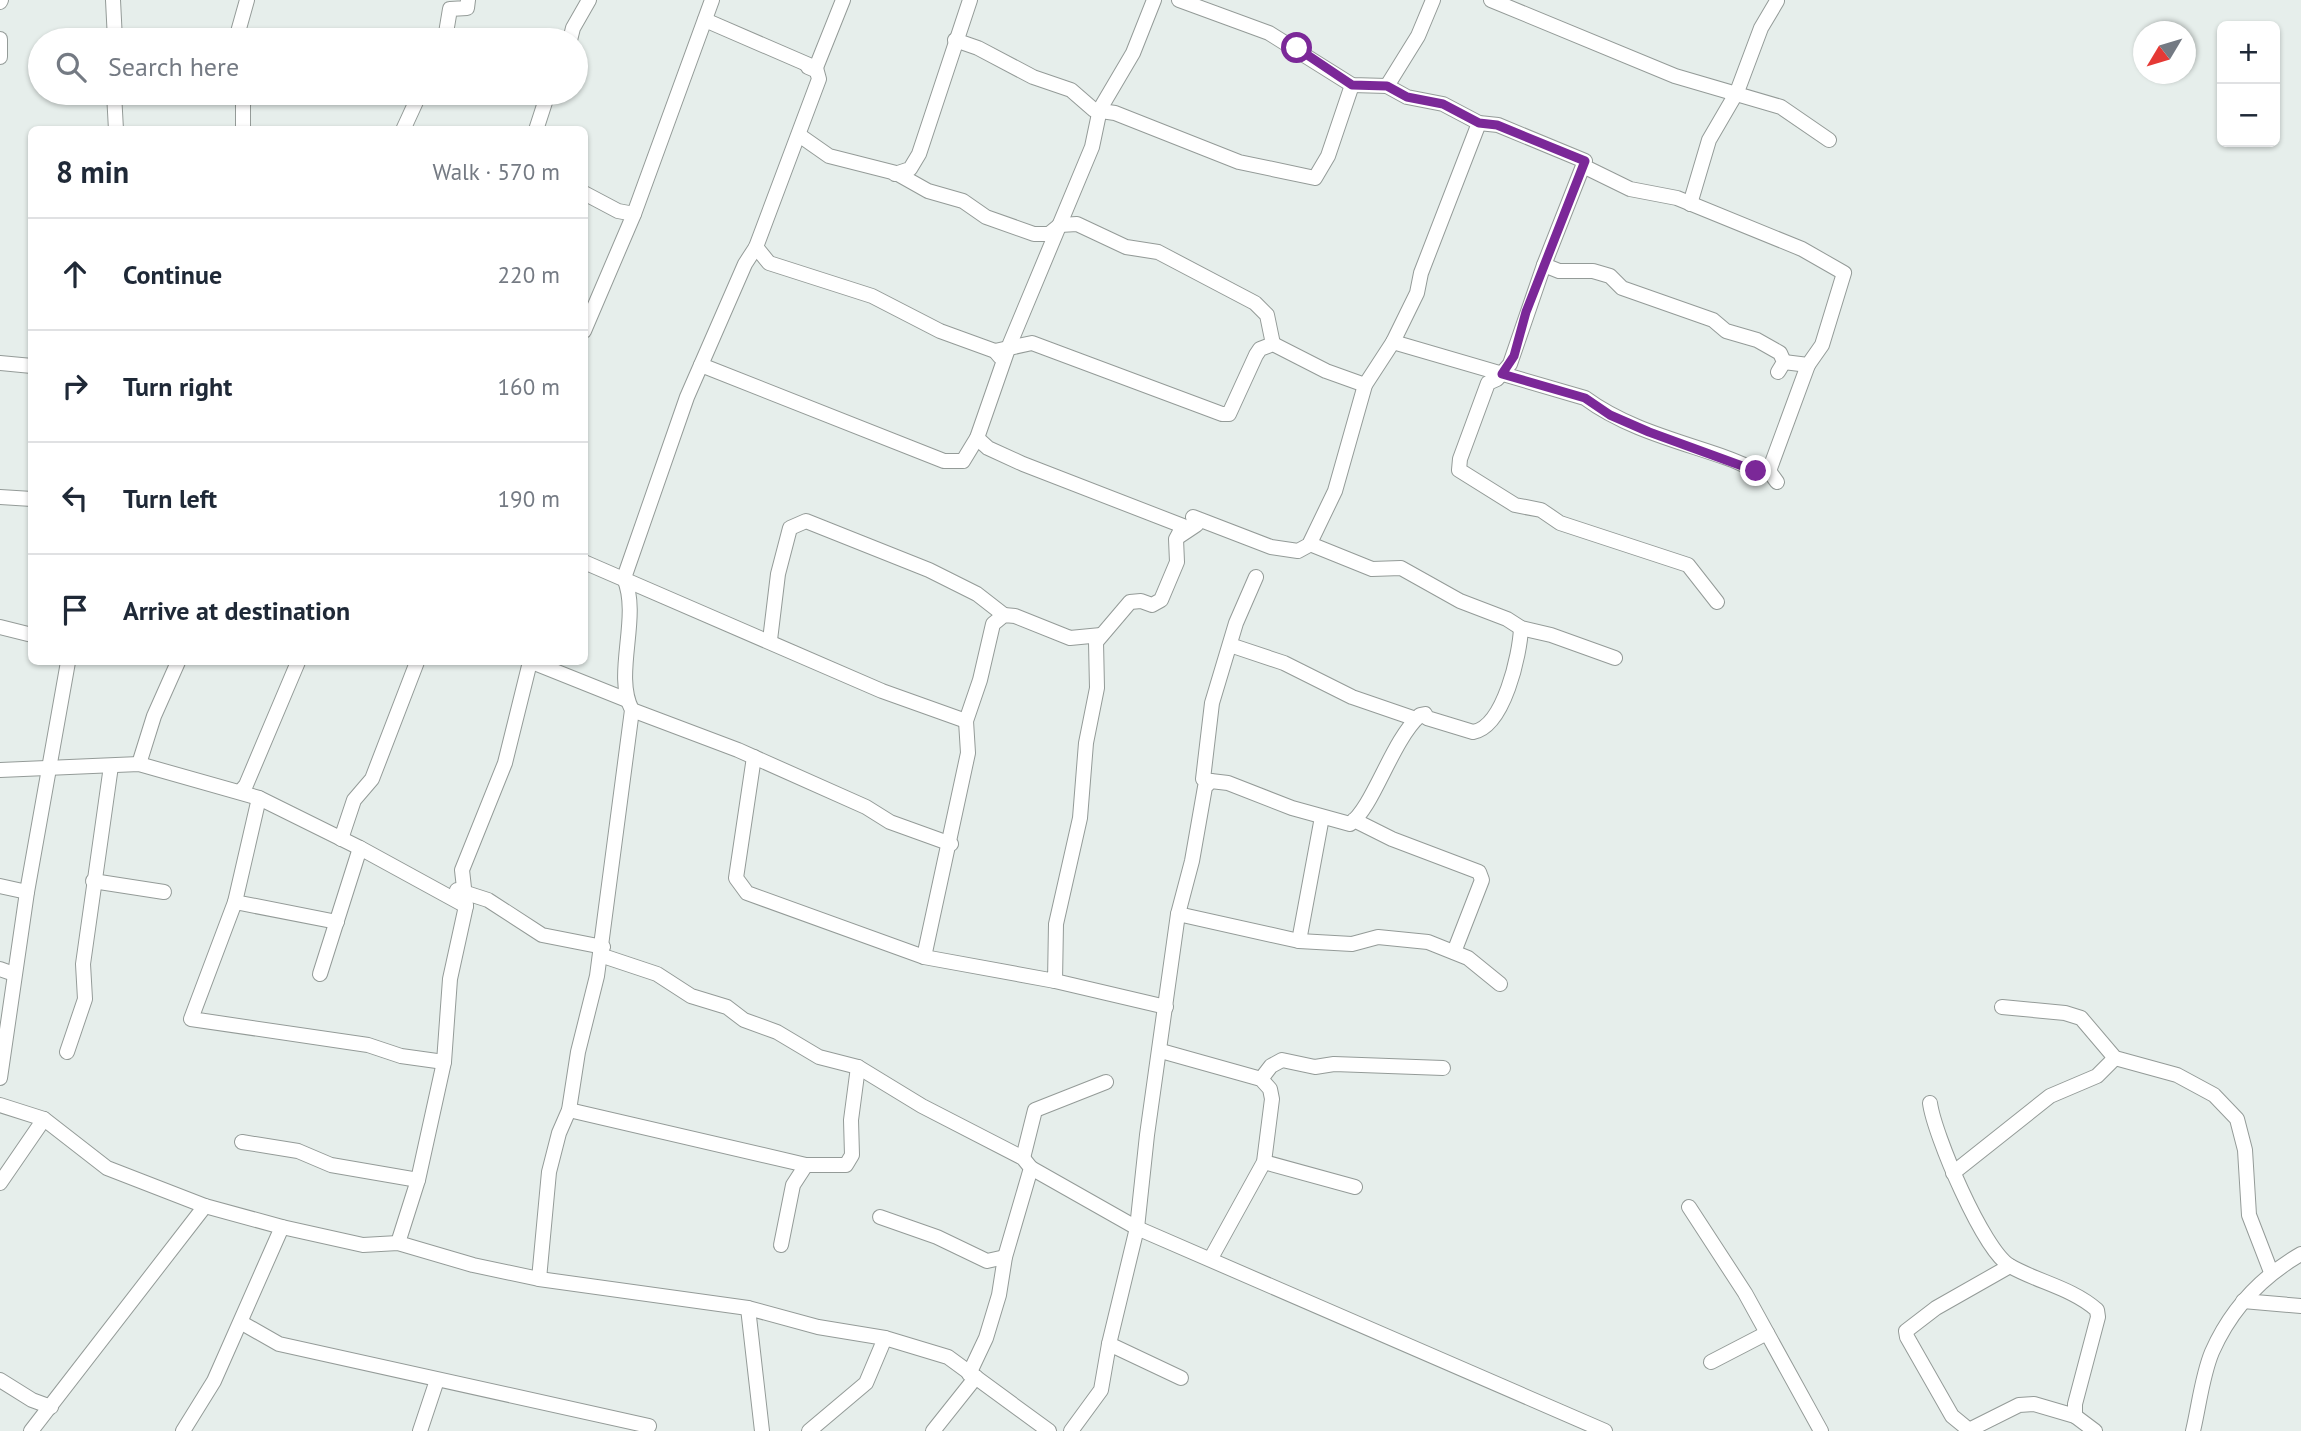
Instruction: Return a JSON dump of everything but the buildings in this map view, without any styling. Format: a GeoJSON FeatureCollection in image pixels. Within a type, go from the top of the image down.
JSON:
{"type":"FeatureCollection","features":[{"type":"Feature","properties":{"kind":"street"},"geometry":{"type":"LineString","coordinates":[[113,0],[115,28]]}},
{"type":"Feature","properties":{"kind":"street"},"geometry":{"type":"LineString","coordinates":[[239,28],[247,0]]}},
{"type":"Feature","properties":{"kind":"street"},"geometry":{"type":"LineString","coordinates":[[447,28],[450,9],[467,8],[468,0]]}},
{"type":"Feature","properties":{"kind":"street"},"geometry":{"type":"LineString","coordinates":[[573,28],[589,0]]}},
{"type":"Feature","properties":{"kind":"street"},"geometry":{"type":"LineString","coordinates":[[588,322],[634,214],[712,0]]}},
{"type":"Feature","properties":{"kind":"street"},"geometry":{"type":"LineString","coordinates":[[539,1279],[549,1172],[559,1133],[569,1110],[578,1052],[601,951],[602,922],[615,859],[630,705],[629,597],[624,578],[641,522],[701,365],[745,264],[756,247],[799,135],[819,79],[816,70],[843,0]]}},
{"type":"Feature","properties":{"kind":"street"},"geometry":{"type":"LineString","coordinates":[[895,174],[910,169],[919,154],[970,0]]}},
{"type":"Feature","properties":{"kind":"street"},"geometry":{"type":"LineString","coordinates":[[701,365],[944,461],[963,461],[977,438],[1005,363],[1002,348],[1060,225],[1092,147],[1100,111],[1133,52],[1148,9],[1154,0]]}},
{"type":"Feature","properties":{"kind":"street"},"geometry":{"type":"LineString","coordinates":[[1179,0],[1269,33],[1352,85],[1387,86],[1407,97],[1449,105],[1479,123],[1491,123],[1538,139],[1585,161],[1514,356],[1502,374],[1488,383],[1459,470],[1516,505],[1541,510],[1560,523],[1688,565],[1717,602]]}},
{"type":"Feature","properties":{"kind":"street"},"geometry":{"type":"LineString","coordinates":[[1387,86],[1418,36],[1433,0]]}},
{"type":"Feature","properties":{"kind":"street"},"geometry":{"type":"LineString","coordinates":[[1491,0],[1675,76],[1781,107],[1829,140]]}},
{"type":"Feature","properties":{"kind":"street"},"geometry":{"type":"LineString","coordinates":[[1690,204],[1709,140],[1737,92],[1760,27],[1777,1]]}},
{"type":"Feature","properties":{"kind":"street"},"geometry":{"type":"LineString","coordinates":[[703,24],[816,70]]}},
{"type":"Feature","properties":{"kind":"street"},"geometry":{"type":"LineString","coordinates":[[0,38],[0,57]]}},
{"type":"Feature","properties":{"kind":"street"},"geometry":{"type":"LineString","coordinates":[[955,40],[978,48],[1033,77],[1071,90],[1100,111],[1151,126],[1239,162],[1315,178],[1328,156],[1352,85]]}},
{"type":"Feature","properties":{"kind":"street"},"geometry":{"type":"LineString","coordinates":[[115,105],[116,126]]}},
{"type":"Feature","properties":{"kind":"street"},"geometry":{"type":"LineString","coordinates":[[243,105],[243,126]]}},
{"type":"Feature","properties":{"kind":"street"},"geometry":{"type":"LineString","coordinates":[[405,126],[414,105]]}},
{"type":"Feature","properties":{"kind":"street"},"geometry":{"type":"LineString","coordinates":[[537,126],[544,105]]}},
{"type":"Feature","properties":{"kind":"street"},"geometry":{"type":"LineString","coordinates":[[1176,539],[1196,525],[1193,517],[1276,548],[1298,551],[1310,544],[1335,491],[1366,385],[1393,342],[1417,293],[1421,273],[1479,123]]}},
{"type":"Feature","properties":{"kind":"street"},"geometry":{"type":"LineString","coordinates":[[799,135],[829,156],[895,174],[937,195],[963,201],[986,216],[1034,234],[1049,234],[1060,225],[1077,224],[1126,247],[1158,252],[1255,303],[1267,315],[1273,344]]}},
{"type":"Feature","properties":{"kind":"street"},"geometry":{"type":"LineString","coordinates":[[1393,342],[1585,398],[1610,415],[1663,438],[1773,476],[1808,365],[1822,345],[1844,273],[1802,249],[1669,195],[1630,188],[1583,166]]}},
{"type":"Feature","properties":{"kind":"street"},"geometry":{"type":"LineString","coordinates":[[588,195],[618,211],[634,214]]}},
{"type":"Feature","properties":{"kind":"street"},"geometry":{"type":"LineString","coordinates":[[756,247],[769,263],[872,296],[940,331],[1002,348],[1032,343],[1208,410],[1229,414],[1256,355],[1260,349],[1273,344],[1326,371],[1366,385]]}},
{"type":"Feature","properties":{"kind":"street"},"geometry":{"type":"LineString","coordinates":[[1545,265],[1559,271],[1593,271],[1610,276],[1622,288],[1713,320],[1737,336],[1757,340],[1780,353],[1781,367],[1808,365]]}},
{"type":"Feature","properties":{"kind":"street"},"geometry":{"type":"LineString","coordinates":[[0,363],[28,366]]}},
{"type":"Feature","properties":{"kind":"street"},"geometry":{"type":"LineString","coordinates":[[977,438],[988,448],[1023,464],[1183,526],[1176,539],[1177,562],[1161,600],[1152,605],[1141,601],[1130,602],[1096,642],[1097,688],[1086,743],[1080,818],[1056,924],[1055,981]]}},
{"type":"Feature","properties":{"kind":"street"},"geometry":{"type":"LineString","coordinates":[[0,498],[28,499]]}},
{"type":"Feature","properties":{"kind":"street"},"geometry":{"type":"LineString","coordinates":[[770,640],[778,574],[790,528],[806,521],[929,570],[977,594],[1004,615],[1015,616],[1070,638],[1101,635]]}},
{"type":"Feature","properties":{"kind":"street"},"geometry":{"type":"LineString","coordinates":[[1310,544],[1372,569],[1401,568],[1460,601],[1507,619],[1521,628],[1551,635],[1615,658]]}},
{"type":"Feature","properties":{"kind":"street"},"geometry":{"type":"LineString","coordinates":[[588,564],[770,640],[882,691],[965,721]]}},
{"type":"Feature","properties":{"kind":"street"},"geometry":{"type":"LineString","coordinates":[[1256,577],[1236,623],[1212,703],[1203,779],[1228,783],[1322,817],[1350,824],[1389,757],[1416,719],[1425,714],[1427,718],[1466,731],[1478,732],[1495,715],[1513,674],[1520,650],[1521,628]]}},
{"type":"Feature","properties":{"kind":"street"},"geometry":{"type":"LineString","coordinates":[[924,957],[951,844],[968,753],[965,721],[983,670],[993,624],[1004,615]]}},
{"type":"Feature","properties":{"kind":"street"},"geometry":{"type":"LineString","coordinates":[[0,627],[28,634]]}},
{"type":"Feature","properties":{"kind":"street"},"geometry":{"type":"LineString","coordinates":[[1230,645],[1284,663],[1352,697],[1416,719]]}},
{"type":"Feature","properties":{"kind":"street"},"geometry":{"type":"LineString","coordinates":[[0,1078],[7,971],[27,892],[66,665]]}},
{"type":"Feature","properties":{"kind":"street"},"geometry":{"type":"LineString","coordinates":[[139,764],[154,716],[177,665]]}},
{"type":"Feature","properties":{"kind":"street"},"geometry":{"type":"LineString","coordinates":[[240,792],[297,665]]}},
{"type":"Feature","properties":{"kind":"street"},"geometry":{"type":"LineString","coordinates":[[341,839],[354,800],[372,779],[415,665]]}},
{"type":"Feature","properties":{"kind":"street"},"geometry":{"type":"LineString","coordinates":[[398,1243],[418,1180],[444,1062],[450,979],[466,898],[463,870],[505,763],[530,665]]}},
{"type":"Feature","properties":{"kind":"street"},"geometry":{"type":"LineString","coordinates":[[538,665],[754,757],[866,807],[890,822],[951,844]]}},
{"type":"Feature","properties":{"kind":"street"},"geometry":{"type":"LineString","coordinates":[[754,757],[736,878],[740,886],[763,901],[924,957],[1055,981],[1166,1007]]}},
{"type":"Feature","properties":{"kind":"street"},"geometry":{"type":"LineString","coordinates":[[0,770],[139,764],[258,798],[437,887],[466,898],[488,900],[542,935],[601,951],[657,974],[691,996],[727,1007],[744,1020],[777,1032],[819,1057],[858,1067],[922,1107],[1027,1163],[1138,1228],[1605,1431]]}},
{"type":"Feature","properties":{"kind":"street"},"geometry":{"type":"LineString","coordinates":[[67,1052],[85,999],[83,964],[111,766]]}},
{"type":"Feature","properties":{"kind":"street"},"geometry":{"type":"LineString","coordinates":[[1071,1431],[1101,1390],[1109,1344],[1138,1228],[1147,1135],[1161,1051],[1178,914],[1192,861],[1201,796],[1211,781]]}},
{"type":"Feature","properties":{"kind":"street"},"geometry":{"type":"LineString","coordinates":[[258,798],[235,902],[191,1019],[368,1045],[401,1055],[444,1062]]}},
{"type":"Feature","properties":{"kind":"street"},"geometry":{"type":"LineString","coordinates":[[1298,941],[1322,817]]}},
{"type":"Feature","properties":{"kind":"street"},"geometry":{"type":"LineString","coordinates":[[1354,820],[1392,839],[1479,872],[1482,880],[1454,952]]}},
{"type":"Feature","properties":{"kind":"street"},"geometry":{"type":"LineString","coordinates":[[320,974],[360,848]]}},
{"type":"Feature","properties":{"kind":"street"},"geometry":{"type":"LineString","coordinates":[[93,881],[164,892]]}},
{"type":"Feature","properties":{"kind":"street"},"geometry":{"type":"LineString","coordinates":[[0,886],[27,892]]}},
{"type":"Feature","properties":{"kind":"street"},"geometry":{"type":"LineString","coordinates":[[235,902],[337,922]]}},
{"type":"Feature","properties":{"kind":"street"},"geometry":{"type":"LineString","coordinates":[[1178,914],[1298,941],[1352,944],[1378,937],[1428,942],[1468,958],[1500,984]]}},
{"type":"Feature","properties":{"kind":"street"},"geometry":{"type":"LineString","coordinates":[[2002,1007],[2065,1013],[2081,1018],[2115,1058],[2177,1075],[2214,1095],[2236,1119],[2245,1150],[2249,1215],[2271,1272]]}},
{"type":"Feature","properties":{"kind":"street"},"geometry":{"type":"LineString","coordinates":[[1161,1051],[1261,1079],[1270,1089],[1272,1099],[1264,1162],[1211,1258]]}},
{"type":"Feature","properties":{"kind":"street"},"geometry":{"type":"LineString","coordinates":[[1953,1173],[2050,1096],[2097,1076],[2115,1058]]}},
{"type":"Feature","properties":{"kind":"street"},"geometry":{"type":"LineString","coordinates":[[1261,1079],[1271,1066],[1282,1060],[1315,1067],[1334,1064],[1443,1068]]}},
{"type":"Feature","properties":{"kind":"street"},"geometry":{"type":"LineString","coordinates":[[569,1110],[806,1165],[846,1165],[852,1156],[851,1120],[858,1067]]}},
{"type":"Feature","properties":{"kind":"street"},"geometry":{"type":"LineString","coordinates":[[933,1431],[973,1375],[990,1327],[1004,1277],[1005,1257],[1027,1163],[1035,1110],[1106,1082]]}},
{"type":"Feature","properties":{"kind":"street"},"geometry":{"type":"LineString","coordinates":[[1930,1103],[1953,1173],[1996,1254],[2010,1266],[2057,1286],[2097,1310],[2098,1317],[2075,1404],[2075,1416]]}},
{"type":"Feature","properties":{"kind":"street"},"geometry":{"type":"LineString","coordinates":[[0,1105],[44,1119],[107,1168],[205,1206],[282,1227],[363,1245],[398,1243],[472,1265],[539,1279],[748,1308],[818,1327],[885,1338],[948,1357],[1049,1431]]}},
{"type":"Feature","properties":{"kind":"street"},"geometry":{"type":"LineString","coordinates":[[0,1183],[44,1119]]}},
{"type":"Feature","properties":{"kind":"street"},"geometry":{"type":"LineString","coordinates":[[242,1142],[298,1151],[331,1165],[418,1180]]}},
{"type":"Feature","properties":{"kind":"street"},"geometry":{"type":"LineString","coordinates":[[1264,1162],[1355,1187]]}},
{"type":"Feature","properties":{"kind":"street"},"geometry":{"type":"LineString","coordinates":[[781,1245],[793,1185],[806,1165]]}},
{"type":"Feature","properties":{"kind":"street"},"geometry":{"type":"LineString","coordinates":[[32,1431],[205,1206]]}},
{"type":"Feature","properties":{"kind":"street"},"geometry":{"type":"LineString","coordinates":[[1689,1207],[1767,1333],[1821,1431]]}},
{"type":"Feature","properties":{"kind":"street"},"geometry":{"type":"LineString","coordinates":[[880,1217],[937,1237],[987,1261],[1005,1257]]}},
{"type":"Feature","properties":{"kind":"street"},"geometry":{"type":"LineString","coordinates":[[183,1431],[214,1381],[242,1323],[282,1227]]}},
{"type":"Feature","properties":{"kind":"street"},"geometry":{"type":"LineString","coordinates":[[2193,1431],[2212,1353],[2243,1301],[2271,1272],[2301,1254]]}},
{"type":"Feature","properties":{"kind":"street"},"geometry":{"type":"LineString","coordinates":[[2010,1266],[1936,1308],[1906,1331],[1907,1337],[1952,1416],[1976,1429],[2019,1405],[2034,1404],[2075,1416],[2095,1431]]}},
{"type":"Feature","properties":{"kind":"street"},"geometry":{"type":"LineString","coordinates":[[2243,1301],[2301,1306]]}},
{"type":"Feature","properties":{"kind":"street"},"geometry":{"type":"LineString","coordinates":[[748,1308],[762,1431]]}},
{"type":"Feature","properties":{"kind":"street"},"geometry":{"type":"LineString","coordinates":[[242,1323],[279,1344],[649,1426]]}},
{"type":"Feature","properties":{"kind":"street"},"geometry":{"type":"LineString","coordinates":[[1711,1362],[1767,1333]]}},
{"type":"Feature","properties":{"kind":"street"},"geometry":{"type":"LineString","coordinates":[[809,1431],[866,1383],[885,1338]]}},
{"type":"Feature","properties":{"kind":"street"},"geometry":{"type":"LineString","coordinates":[[1109,1344],[1181,1378]]}},
{"type":"Feature","properties":{"kind":"street"},"geometry":{"type":"LineString","coordinates":[[0,1380],[32,1400],[51,1407]]}},
{"type":"Feature","properties":{"kind":"street"},"geometry":{"type":"LineString","coordinates":[[420,1431],[437,1380]]}},
{"type":"Feature","properties":{"kind":"route"},"geometry":{"type":"LineString","coordinates":[[1297,48],[1352,85],[1387,86],[1407,97],[1443,104],[1457,109],[1479,123],[1491,123],[1538,139],[1585,161],[1532,304],[1526,312],[1514,356],[1502,374],[1585,398],[1610,415],[1663,438],[1730,459],[1756,471]]}}]}
